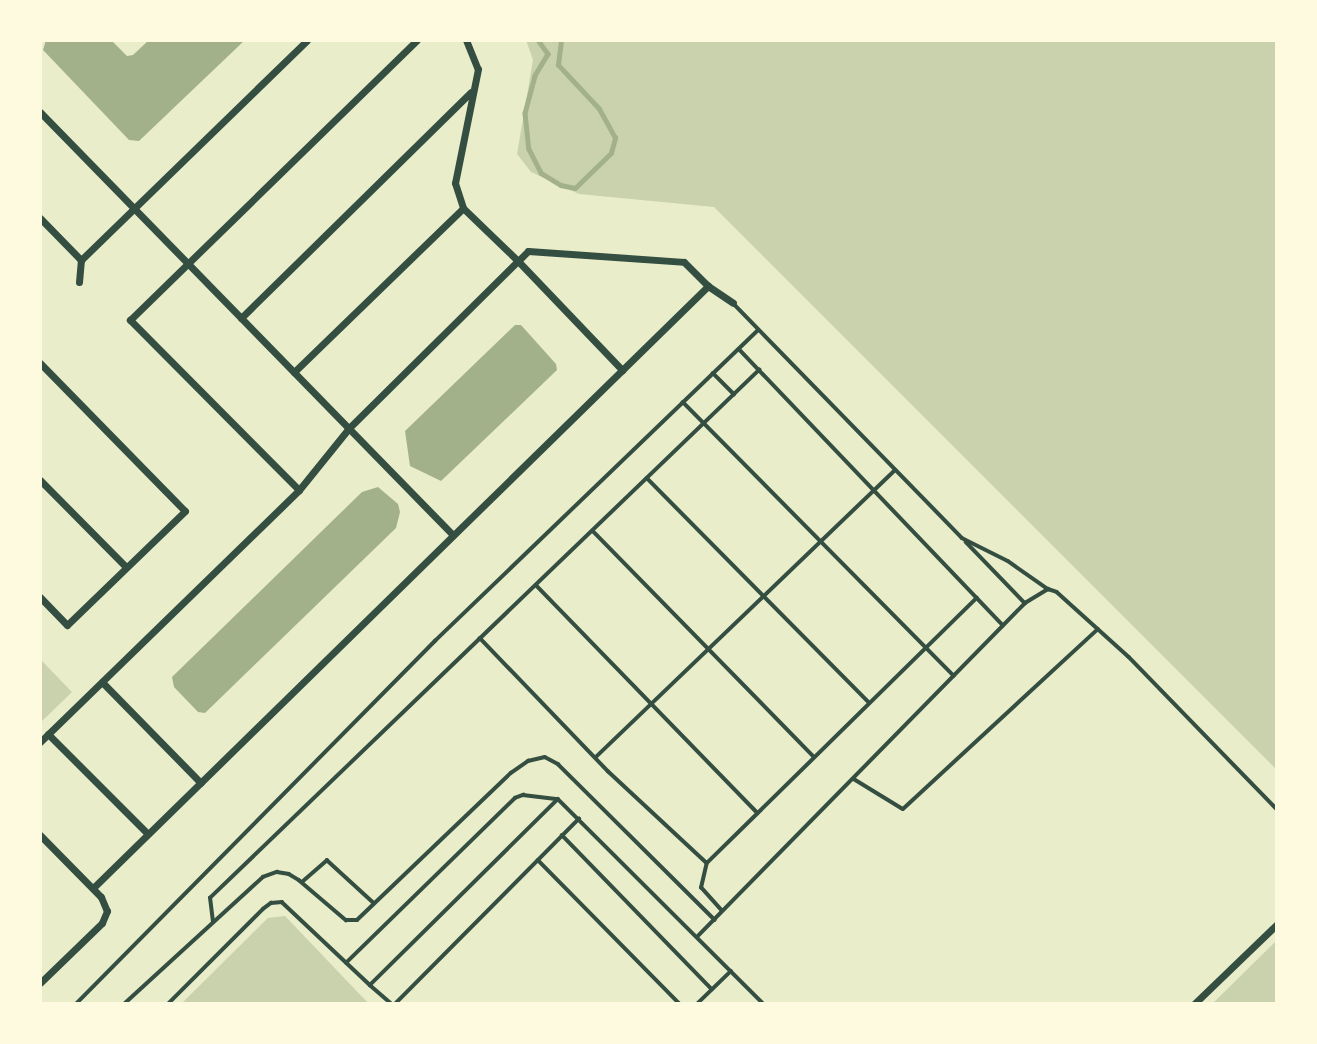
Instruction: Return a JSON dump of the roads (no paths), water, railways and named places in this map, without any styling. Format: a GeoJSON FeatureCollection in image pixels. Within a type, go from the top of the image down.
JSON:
{"type":"FeatureCollection","features":[{"type":"Feature","properties":{"kind":"street"},"geometry":{"type":"LineString","coordinates":[[79,282],[81,260],[307,40]]}},
{"type":"Feature","properties":{"kind":"street"},"geometry":{"type":"LineString","coordinates":[[299,490],[130,320],[417,40]]}},
{"type":"Feature","properties":{"kind":"street"},"geometry":{"type":"LineString","coordinates":[[467,40],[478,69],[455,183],[463,208],[518,261],[622,370]]}},
{"type":"Feature","properties":{"kind":"street"},"geometry":{"type":"LineString","coordinates":[[241,318],[472,92]]}},
{"type":"Feature","properties":{"kind":"street"},"geometry":{"type":"LineString","coordinates":[[40,112],[453,535]]}},
{"type":"Feature","properties":{"kind":"street"},"geometry":{"type":"LineString","coordinates":[[294,372],[463,208]]}},
{"type":"Feature","properties":{"kind":"street"},"geometry":{"type":"LineString","coordinates":[[40,218],[81,260]]}},
{"type":"Feature","properties":{"kind":"street"},"geometry":{"type":"LineString","coordinates":[[40,742],[299,490],[349,428],[528,251],[684,262],[708,286],[733,303]]}},
{"type":"Feature","properties":{"kind":"street"},"geometry":{"type":"LineString","coordinates":[[93,888],[708,286]]}},
{"type":"Feature","properties":{"kind":"street"},"geometry":{"type":"LineString","coordinates":[[40,363],[185,511],[67,625],[40,597]]}},
{"type":"Feature","properties":{"kind":"street"},"geometry":{"type":"LineString","coordinates":[[40,480],[126,567]]}},
{"type":"Feature","properties":{"kind":"street"},"geometry":{"type":"LineString","coordinates":[[102,682],[201,783]]}},
{"type":"Feature","properties":{"kind":"street"},"geometry":{"type":"LineString","coordinates":[[48,734],[148,834]]}},
{"type":"Feature","properties":{"kind":"street"},"geometry":{"type":"LineString","coordinates":[[40,835],[93,888],[105,904],[105,918],[40,983]]}},
{"type":"Feature","properties":{"kind":"street"},"geometry":{"type":"LineString","coordinates":[[1194,1004],[1277,924]]}},
{"type":"Feature","properties":{"kind":"lane"},"geometry":{"type":"LineString","coordinates":[[733,303],[1025,603]]}},
{"type":"Feature","properties":{"kind":"lane"},"geometry":{"type":"LineString","coordinates":[[76,1004],[435,641],[758,330]]}},
{"type":"Feature","properties":{"kind":"lane"},"geometry":{"type":"LineString","coordinates":[[739,349],[1003,625]]}},
{"type":"Feature","properties":{"kind":"lane"},"geometry":{"type":"LineString","coordinates":[[213,922],[211,898],[759,370]]}},
{"type":"Feature","properties":{"kind":"lane"},"geometry":{"type":"LineString","coordinates":[[713,373],[734,394]]}},
{"type":"Feature","properties":{"kind":"lane"},"geometry":{"type":"LineString","coordinates":[[683,402],[954,676]]}},
{"type":"Feature","properties":{"kind":"lane"},"geometry":{"type":"LineString","coordinates":[[596,757],[819,540],[895,470]]}},
{"type":"Feature","properties":{"kind":"lane"},"geometry":{"type":"LineString","coordinates":[[647,478],[869,702]]}},
{"type":"Feature","properties":{"kind":"lane"},"geometry":{"type":"LineString","coordinates":[[593,530],[814,757]]}},
{"type":"Feature","properties":{"kind":"lane"},"geometry":{"type":"LineString","coordinates":[[962,538],[1009,561],[1056,592],[1129,657],[1277,809]]}},
{"type":"Feature","properties":{"kind":"lane"},"geometry":{"type":"LineString","coordinates":[[536,585],[758,813]]}},
{"type":"Feature","properties":{"kind":"lane"},"geometry":{"type":"LineString","coordinates":[[697,937],[1025,603],[1048,589]]}},
{"type":"Feature","properties":{"kind":"lane"},"geometry":{"type":"LineString","coordinates":[[723,912],[701,888],[707,863],[977,598]]}},
{"type":"Feature","properties":{"kind":"lane"},"geometry":{"type":"LineString","coordinates":[[854,779],[903,809],[1098,629]]}},
{"type":"Feature","properties":{"kind":"lane"},"geometry":{"type":"LineString","coordinates":[[480,639],[596,757],[707,863]]}},
{"type":"Feature","properties":{"kind":"lane"},"geometry":{"type":"LineString","coordinates":[[124,1004],[263,877],[277,872],[289,874],[352,922],[512,773],[528,761],[545,757],[558,764],[715,920]]}},
{"type":"Feature","properties":{"kind":"lane"},"geometry":{"type":"LineString","coordinates":[[346,963],[515,799],[523,795],[558,799],[764,1004]]}},
{"type":"Feature","properties":{"kind":"lane"},"geometry":{"type":"LineString","coordinates":[[370,985],[558,799]]}},
{"type":"Feature","properties":{"kind":"lane"},"geometry":{"type":"LineString","coordinates":[[168,1004],[271,903],[282,902],[393,1004],[579,819]]}},
{"type":"Feature","properties":{"kind":"lane"},"geometry":{"type":"LineString","coordinates":[[562,835],[712,989]]}},
{"type":"Feature","properties":{"kind":"lane"},"geometry":{"type":"LineString","coordinates":[[302,882],[327,860],[374,904]]}},
{"type":"Feature","properties":{"kind":"lane"},"geometry":{"type":"LineString","coordinates":[[538,860],[680,1004]]}},
{"type":"Feature","properties":{"kind":"lane"},"geometry":{"type":"LineString","coordinates":[[697,1004],[731,971]]}},
{"type":"Feature","properties":{"kind":"waterway"},"geometry":{"type":"LineString","coordinates":[[538,40],[548,54],[535,76],[525,113],[529,149],[541,173],[561,185],[575,188],[611,153],[615,138],[599,109],[558,65],[561,40]]}}]}
